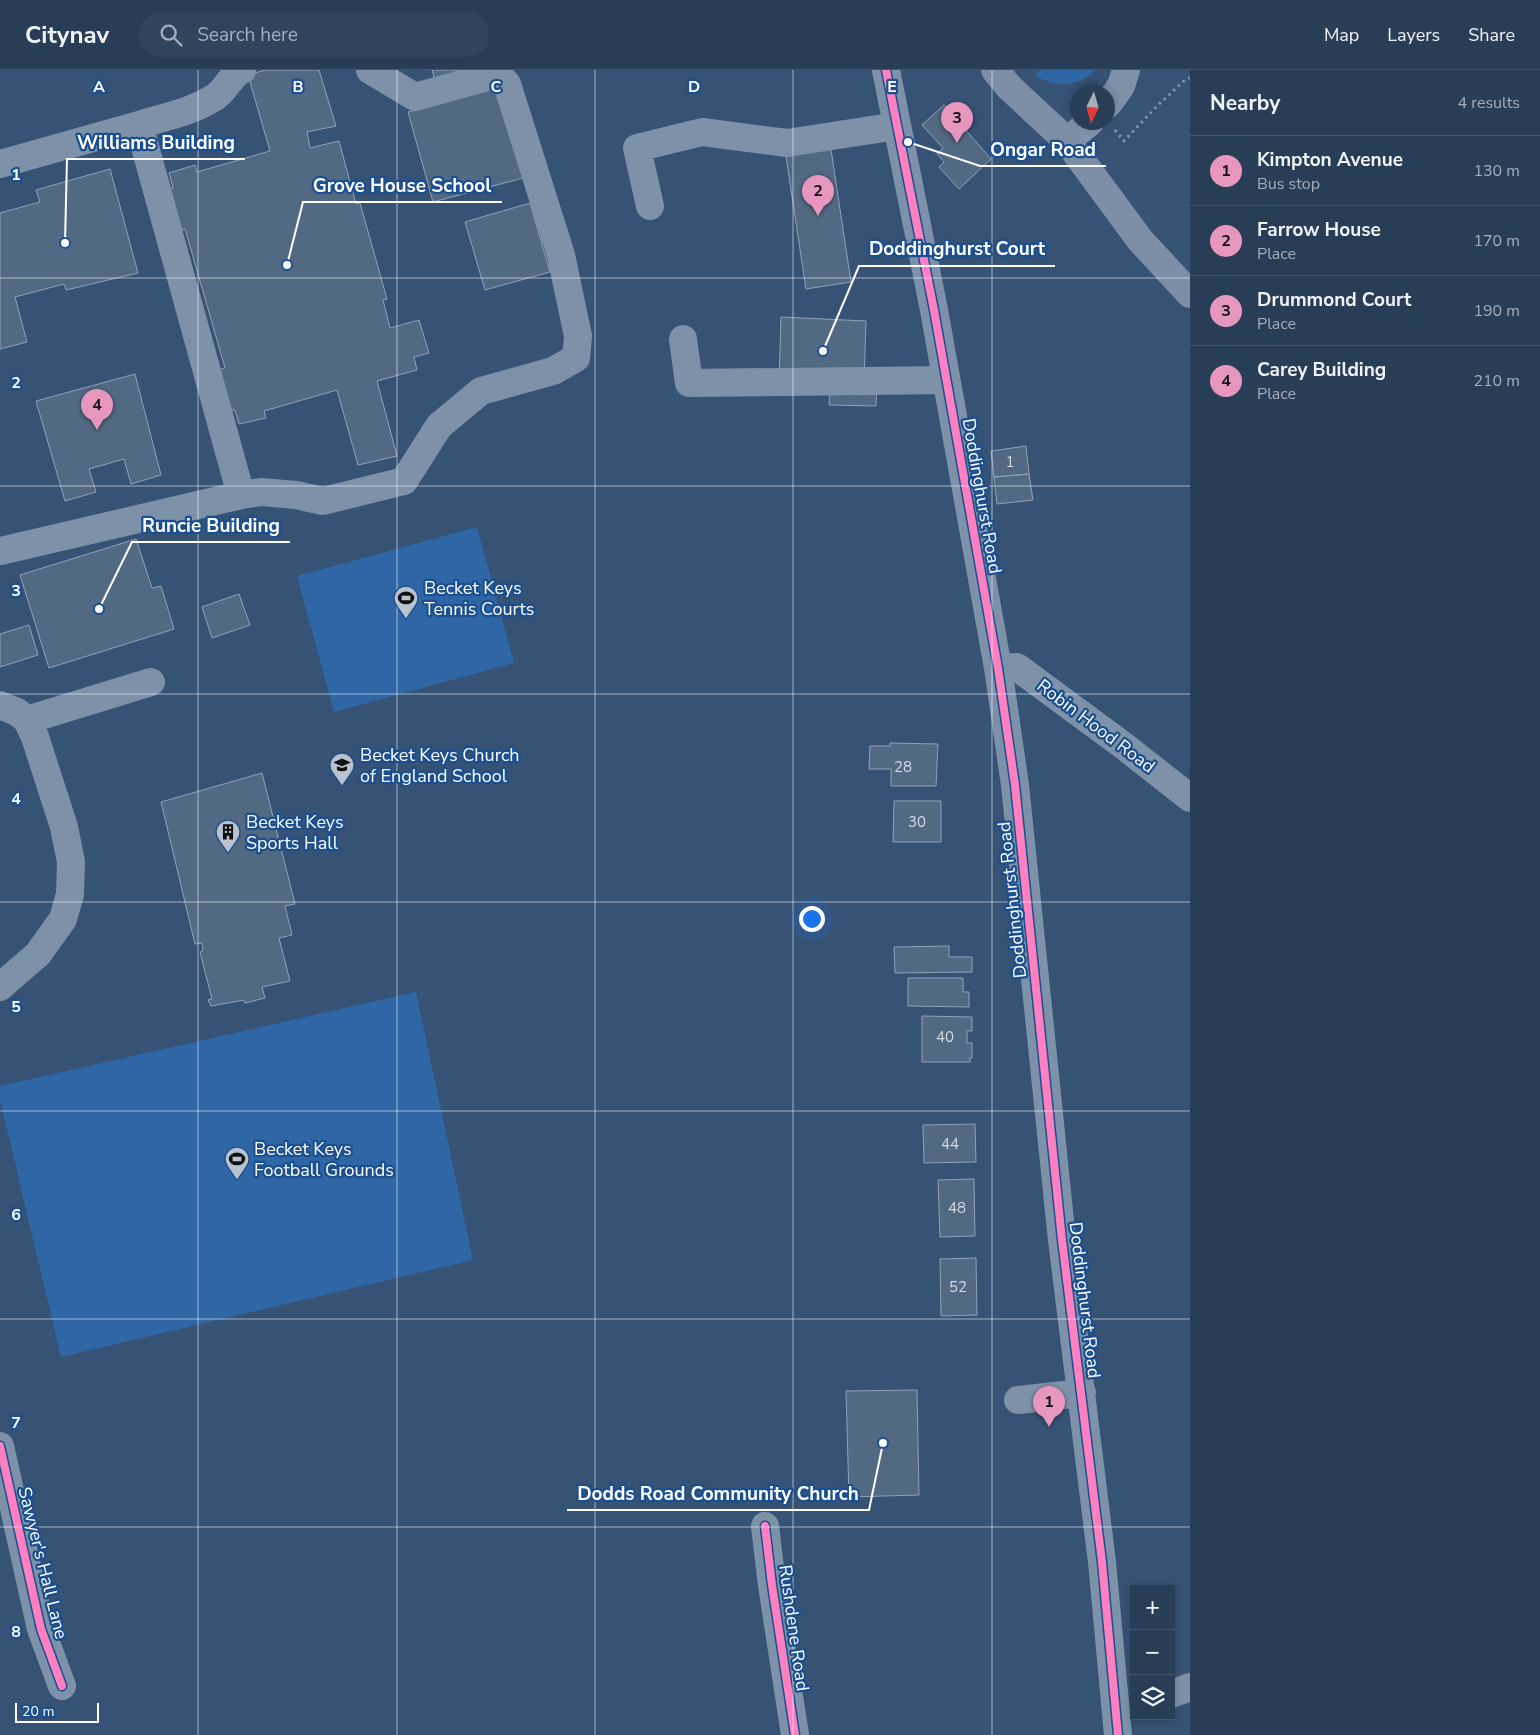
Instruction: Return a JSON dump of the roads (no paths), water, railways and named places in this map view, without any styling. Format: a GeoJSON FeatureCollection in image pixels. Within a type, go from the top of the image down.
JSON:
{"type":"FeatureCollection","features":[{"type":"Feature","properties":{"kind":"main road"},"geometry":{"type":"LineString","coordinates":[[995,70],[1010,87],[1068,141],[1140,240],[1190,294]]}},
{"type":"Feature","properties":{"kind":"street"},"geometry":{"type":"LineString","coordinates":[[0,164],[172,116],[216,96],[234,74],[242,70]]}},
{"type":"Feature","properties":{"kind":"street"},"geometry":{"type":"LineString","coordinates":[[0,551],[241,495],[261,492],[296,495],[323,501],[404,481],[439,426],[481,391],[553,371],[576,358],[578,336],[561,255],[507,84],[498,74],[415,97],[370,70]]}},
{"type":"Feature","properties":{"kind":"street","name":"Doddinghurst Road"},"geometry":{"type":"LineString","coordinates":[[886,70],[946,380],[998,668],[1015,785],[1062,1240],[1122,1720]]}},
{"type":"Feature","properties":{"kind":"street"},"geometry":{"type":"LineString","coordinates":[[1115,97],[1126,70]]}},
{"type":"Feature","properties":{"kind":"street"},"geometry":{"type":"LineString","coordinates":[[139,125],[241,495]]}},
{"type":"Feature","properties":{"kind":"street"},"geometry":{"type":"LineString","coordinates":[[650,206],[638,148],[702,132],[787,143],[897,126]]}},
{"type":"Feature","properties":{"kind":"street"},"geometry":{"type":"LineString","coordinates":[[1068,141],[1085,130]]}},
{"type":"Feature","properties":{"kind":"street"},"geometry":{"type":"LineString","coordinates":[[684,339],[689,383],[946,380]]}},
{"type":"Feature","properties":{"kind":"street","name":"Robin Hood Road"},"geometry":{"type":"LineString","coordinates":[[998,668],[1017,666],[1190,798]]}},
{"type":"Feature","properties":{"kind":"street"},"geometry":{"type":"LineString","coordinates":[[27,720],[151,682]]}},
{"type":"Feature","properties":{"kind":"street"},"geometry":{"type":"LineString","coordinates":[[0,705],[17,712],[27,720],[35,737],[64,827],[71,862],[70,894],[63,919],[38,954],[0,987]]}},
{"type":"Feature","properties":{"kind":"street"},"geometry":{"type":"LineString","coordinates":[[1018,1400],[1082,1393]]}},
{"type":"Feature","properties":{"kind":"street","name":"Sawyer's Hall Lane"},"geometry":{"type":"LineString","coordinates":[[0,1446],[41,1629],[62,1686]]}},
{"type":"Feature","properties":{"kind":"street","name":"Rushdene Road"},"geometry":{"type":"LineString","coordinates":[[765,1526],[795,1735]]}},
{"type":"Feature","properties":{"kind":"street"},"geometry":{"type":"LineString","coordinates":[[1175,1693],[1190,1687]]}},
{"type":"Feature","properties":{"kind":"place","name":"Ongar Road"},"geometry":{"type":"Point","coordinates":[908,142]}},
{"type":"Feature","properties":{"kind":"place","name":"Drummond Court"},"geometry":{"type":"Point","coordinates":[957,143]}},
{"type":"Feature","properties":{"kind":"place","name":"Farrow House"},"geometry":{"type":"Point","coordinates":[818,216]}},
{"type":"Feature","properties":{"kind":"place","name":"Williams Building"},"geometry":{"type":"Point","coordinates":[65,243]}},
{"type":"Feature","properties":{"kind":"place","name":"Grove House School"},"geometry":{"type":"Point","coordinates":[287,265]}},
{"type":"Feature","properties":{"kind":"place","name":"Doddinghurst Court"},"geometry":{"type":"Point","coordinates":[823,351]}},
{"type":"Feature","properties":{"kind":"place","name":"Carey Building"},"geometry":{"type":"Point","coordinates":[97,430]}},
{"type":"Feature","properties":{"kind":"place","name":"Runcie Building"},"geometry":{"type":"Point","coordinates":[99,609]}},
{"type":"Feature","properties":{"kind":"place","name":"Becket Keys Tennis Courts"},"geometry":{"type":"Point","coordinates":[406,619]}},
{"type":"Feature","properties":{"kind":"place","name":"Becket Keys Church of England School"},"geometry":{"type":"Point","coordinates":[342,786]}},
{"type":"Feature","properties":{"kind":"place","name":"Becket Keys Sports Hall"},"geometry":{"type":"Point","coordinates":[228,853]}},
{"type":"Feature","properties":{"kind":"place","name":"Becket Keys Football Grounds"},"geometry":{"type":"Point","coordinates":[237,1180]}},
{"type":"Feature","properties":{"kind":"place","name":"Kimpton Avenue"},"geometry":{"type":"Point","coordinates":[1049,1427]}},
{"type":"Feature","properties":{"kind":"place","name":"Dodds Road Community Church"},"geometry":{"type":"Point","coordinates":[883,1443]}}]}
